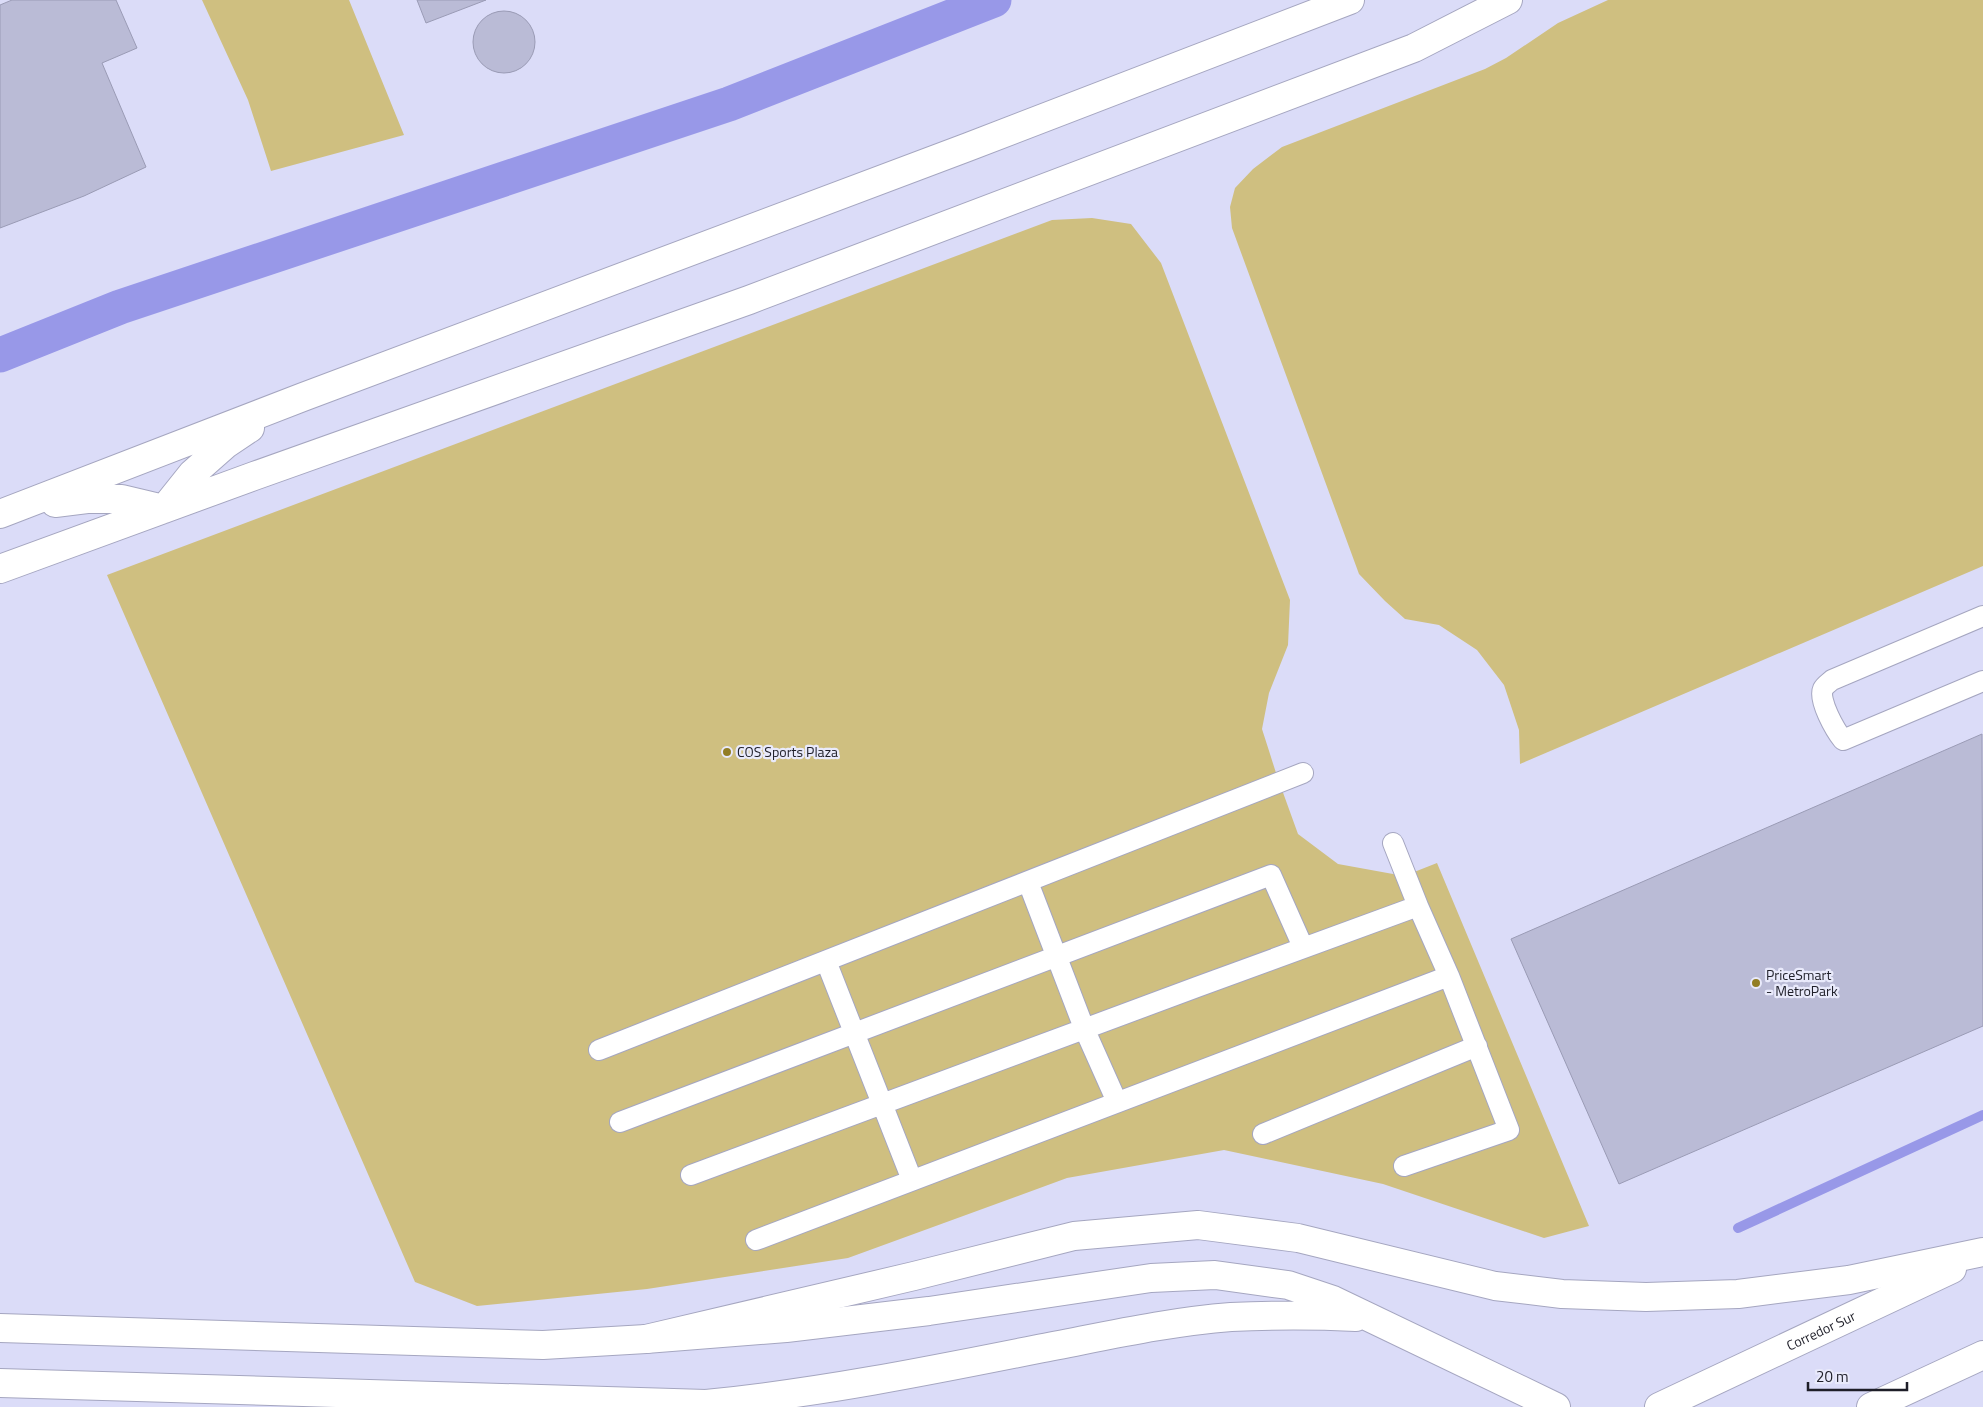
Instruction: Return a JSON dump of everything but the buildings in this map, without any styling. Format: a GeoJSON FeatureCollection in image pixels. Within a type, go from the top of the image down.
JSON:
{"type":"FeatureCollection","features":[{"type":"Feature","properties":{"kind":"main road"},"geometry":{"type":"LineString","coordinates":[[0,514],[303,397],[978,143],[1350,0]]}},
{"type":"Feature","properties":{"kind":"main road"},"geometry":{"type":"LineString","coordinates":[[0,570],[164,509],[768,293],[1414,48],[1508,0]]}},
{"type":"Feature","properties":{"kind":"main road"},"geometry":{"type":"LineString","coordinates":[[164,509],[192,474],[226,444],[303,397]]}},
{"type":"Feature","properties":{"kind":"main road"},"geometry":{"type":"LineString","coordinates":[[0,514],[87,499],[122,499],[164,509]]}},
{"type":"Feature","properties":{"kind":"main road"},"geometry":{"type":"LineString","coordinates":[[646,1339],[1074,1236],[1198,1225],[1298,1238],[1495,1286],[1562,1294],[1646,1297],[1738,1294],[1849,1280],[1983,1254]]}},
{"type":"Feature","properties":{"kind":"main road","name":"Corredor Sur"},"geometry":{"type":"LineString","coordinates":[[1659,1407],[1983,1254]]}},
{"type":"Feature","properties":{"kind":"main road"},"geometry":{"type":"LineString","coordinates":[[0,1328],[543,1345],[786,1328],[929,1311],[1151,1278],[1215,1275],[1288,1285],[1333,1300],[1556,1407]]}},
{"type":"Feature","properties":{"kind":"main road"},"geometry":{"type":"LineString","coordinates":[[0,1383],[706,1404],[775,1397],[858,1384],[1154,1327],[1230,1317],[1295,1315],[1370,1317]]}},
{"type":"Feature","properties":{"kind":"main road"},"geometry":{"type":"LineString","coordinates":[[1870,1407],[1983,1355]]}},
{"type":"Feature","properties":{"kind":"lane"},"geometry":{"type":"LineString","coordinates":[[1983,616],[1832,680],[1824,687],[1822,698],[1837,732],[1843,740],[1983,681]]}},
{"type":"Feature","properties":{"kind":"lane"},"geometry":{"type":"LineString","coordinates":[[599,1050],[1303,773]]}},
{"type":"Feature","properties":{"kind":"lane"},"geometry":{"type":"LineString","coordinates":[[1393,843],[1449,976],[1509,1130],[1404,1166]]}},
{"type":"Feature","properties":{"kind":"lane"},"geometry":{"type":"LineString","coordinates":[[620,1122],[1270,875],[1303,947]]}},
{"type":"Feature","properties":{"kind":"lane"},"geometry":{"type":"LineString","coordinates":[[1028,882],[1084,1028],[1117,1102]]}},
{"type":"Feature","properties":{"kind":"lane"},"geometry":{"type":"LineString","coordinates":[[691,1175],[1418,906]]}},
{"type":"Feature","properties":{"kind":"lane"},"geometry":{"type":"LineString","coordinates":[[826,961],[912,1180]]}},
{"type":"Feature","properties":{"kind":"lane"},"geometry":{"type":"LineString","coordinates":[[756,1240],[1449,976]]}},
{"type":"Feature","properties":{"kind":"lane"},"geometry":{"type":"LineString","coordinates":[[1263,1134],[1477,1046]]}},
{"type":"Feature","properties":{"kind":"shaded area"},"geometry":{"type":"Polygon","coordinates":[[[202,0],[349,0],[404,135],[271,171],[248,100],[202,0]]]}},
{"type":"Feature","properties":{"kind":"shaded area"},"geometry":{"type":"Polygon","coordinates":[[[1608,0],[1983,0],[1983,566],[1520,764],[1519,730],[1504,685],[1477,650],[1439,625],[1405,619],[1359,574],[1232,228],[1230,207],[1235,188],[1253,169],[1282,147],[1485,69],[1506,58],[1558,23],[1608,0]]]}},
{"type":"Feature","properties":{"kind":"shaded area","name":"COS Sports Plaza"},"geometry":{"type":"Polygon","coordinates":[[[1092,218],[1131,224],[1161,263],[1290,600],[1288,645],[1269,693],[1262,729],[1298,834],[1338,864],[1404,876],[1437,863],[1589,1226],[1544,1238],[1383,1184],[1224,1150],[1067,1178],[848,1258],[647,1289],[477,1306],[415,1282],[107,575],[1052,220],[1092,218]]]}},
{"type":"Feature","properties":{"kind":"waterway"},"geometry":{"type":"LineString","coordinates":[[0,355],[120,307],[729,104],[994,0]]}},
{"type":"Feature","properties":{"kind":"waterway"},"geometry":{"type":"LineString","coordinates":[[1738,1228],[1983,1115]]}},
{"type":"Feature","properties":{"kind":"place","name":"COS Sports Plaza"},"geometry":{"type":"Point","coordinates":[727,752]}},
{"type":"Feature","properties":{"kind":"place","name":"PriceSmart - MetroPark"},"geometry":{"type":"Point","coordinates":[1756,983]}}]}
